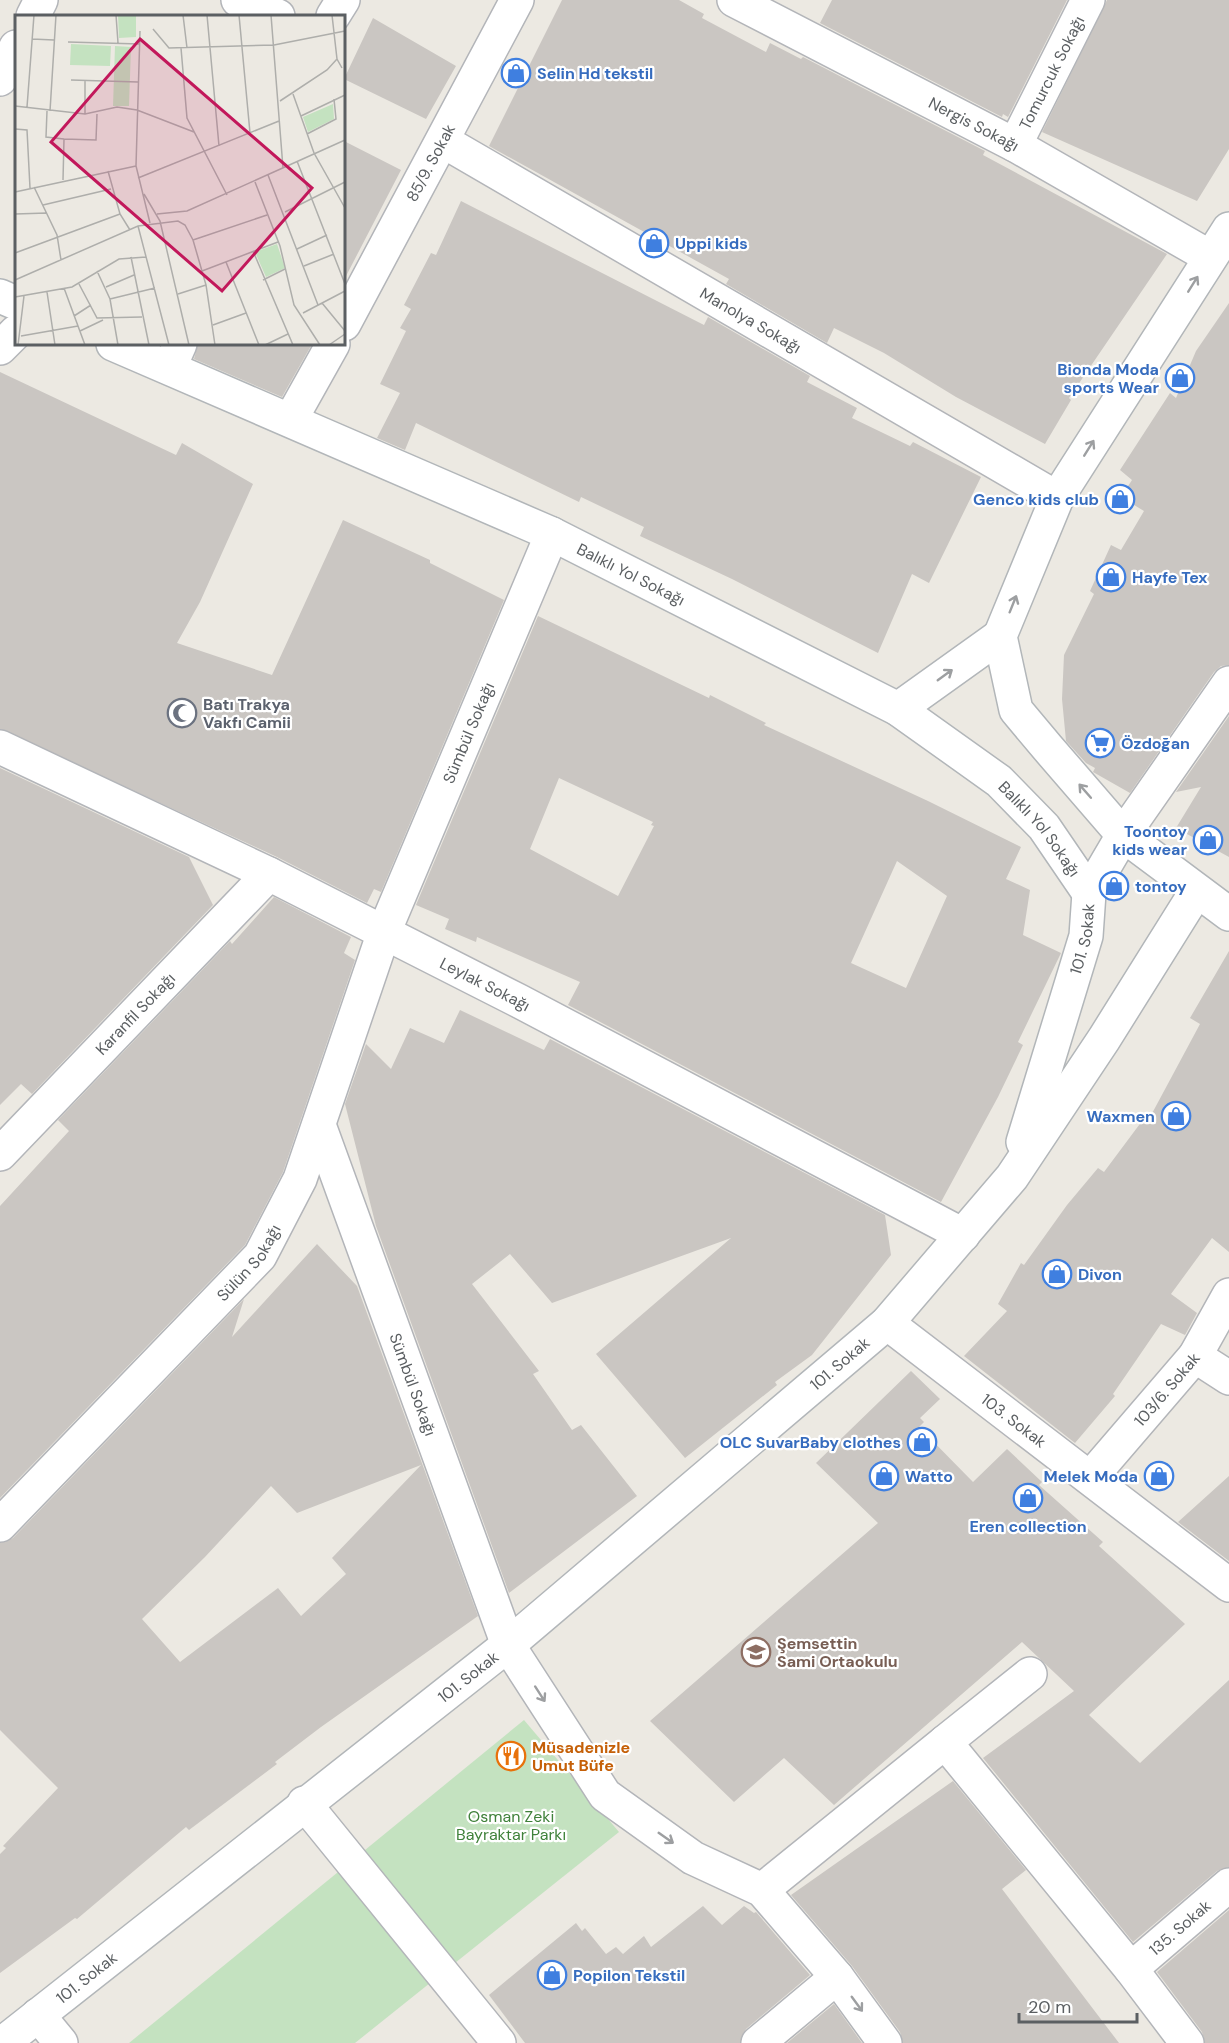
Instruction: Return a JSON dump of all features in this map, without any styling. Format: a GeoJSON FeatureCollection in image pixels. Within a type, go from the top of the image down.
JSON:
{"type":"FeatureCollection","features":[{"type":"Feature","properties":{"kind":"street"},"geometry":{"type":"LineString","coordinates":[[34,15],[41,0]]}},
{"type":"Feature","properties":{"kind":"street"},"geometry":{"type":"LineString","coordinates":[[238,0],[276,15]]}},
{"type":"Feature","properties":{"kind":"street"},"geometry":{"type":"LineString","coordinates":[[334,15],[343,0]]}},
{"type":"Feature","properties":{"kind":"street","name":"85/9. Sokak"},"geometry":{"type":"LineString","coordinates":[[345,322],[517,0]]}},
{"type":"Feature","properties":{"kind":"street","name":"Nergis Sokağı"},"geometry":{"type":"LineString","coordinates":[[734,0],[784,12],[1210,257]]}},
{"type":"Feature","properties":{"kind":"street","name":"Tomurcuk Sokağı"},"geometry":{"type":"LineString","coordinates":[[1015,145],[1088,0]]}},
{"type":"Feature","properties":{"kind":"street"},"geometry":{"type":"LineString","coordinates":[[0,79],[15,49]]}},
{"type":"Feature","properties":{"kind":"street","name":"Manolya Sokağı"},"geometry":{"type":"LineString","coordinates":[[443,141],[1057,498]]}},
{"type":"Feature","properties":{"kind":"street"},"geometry":{"type":"LineString","coordinates":[[898,709],[1000,636],[1057,498],[1229,229]]}},
{"type":"Feature","properties":{"kind":"street"},"geometry":{"type":"LineString","coordinates":[[0,296],[15,303]]}},
{"type":"Feature","properties":{"kind":"street"},"geometry":{"type":"LineString","coordinates":[[0,348],[15,333]]}},
{"type":"Feature","properties":{"kind":"street","name":"Balıklı Yol Sokağı"},"geometry":{"type":"LineString","coordinates":[[119,345],[175,355],[291,419],[552,534],[898,709],[999,781],[1044,827],[1089,892]]}},
{"type":"Feature","properties":{"kind":"street"},"geometry":{"type":"LineString","coordinates":[[291,419],[332,345]]}},
{"type":"Feature","properties":{"kind":"street","name":"Sümbül Sokağı"},"geometry":{"type":"LineString","coordinates":[[384,932],[552,534]]}},
{"type":"Feature","properties":{"kind":"street"},"geometry":{"type":"LineString","coordinates":[[1000,636],[1016,710],[1123,835],[1196,892],[1229,914]]}},
{"type":"Feature","properties":{"kind":"street","name":"101. Sokak"},"geometry":{"type":"LineString","coordinates":[[3,2043],[304,1803],[508,1645],[887,1323],[1012,1177],[1086,936],[1089,892],[1123,835],[1229,683]]}},
{"type":"Feature","properties":{"kind":"street","name":"Leylak Sokağı"},"geometry":{"type":"LineString","coordinates":[[0,747],[269,874],[384,932],[963,1235]]}},
{"type":"Feature","properties":{"kind":"street","name":"Karanfil Sokağı"},"geometry":{"type":"LineString","coordinates":[[0,1154],[269,874]]}},
{"type":"Feature","properties":{"kind":"street"},"geometry":{"type":"LineString","coordinates":[[1012,1177],[1104,1040],[1196,892]]}},
{"type":"Feature","properties":{"kind":"street","name":"Sülün Sokağı"},"geometry":{"type":"LineString","coordinates":[[0,1525],[260,1256],[300,1179],[384,932]]}},
{"type":"Feature","properties":{"kind":"street","name":"Sümbül Sokağı"},"geometry":{"type":"LineString","coordinates":[[319,1125],[508,1645],[605,1795],[693,1858],[762,1890]]}},
{"type":"Feature","properties":{"kind":"street","name":"103/6. Sokak"},"geometry":{"type":"LineString","coordinates":[[1091,1477],[1195,1356],[1229,1295]]}},
{"type":"Feature","properties":{"kind":"street","name":"103. Sokak"},"geometry":{"type":"LineString","coordinates":[[887,1323],[1091,1477],[1229,1585]]}},
{"type":"Feature","properties":{"kind":"street"},"geometry":{"type":"LineString","coordinates":[[1195,1356],[1229,1378]]}},
{"type":"Feature","properties":{"kind":"street"},"geometry":{"type":"LineString","coordinates":[[885,2043],[837,1977],[762,1890],[1030,1674]]}},
{"type":"Feature","properties":{"kind":"street"},"geometry":{"type":"LineString","coordinates":[[945,1742],[1131,1969],[1187,2043]]}},
{"type":"Feature","properties":{"kind":"street"},"geometry":{"type":"LineString","coordinates":[[304,1803],[499,2043]]}},
{"type":"Feature","properties":{"kind":"street","name":"135. Sokak"},"geometry":{"type":"LineString","coordinates":[[1131,1969],[1229,1886]]}},
{"type":"Feature","properties":{"kind":"street"},"geometry":{"type":"LineString","coordinates":[[758,2043],[837,1977]]}},
{"type":"Feature","properties":{"kind":"street"},"geometry":{"type":"LineString","coordinates":[[0,2016],[38,2015],[61,2043]]}},
{"type":"Feature","properties":{"kind":"green space","name":"Osman Zeki Bayraktar Parkı"},"geometry":{"type":"Polygon","coordinates":[[[524,1720],[619,1832],[355,2043],[129,2043],[524,1720]]]}},
{"type":"Feature","properties":{"kind":"building"},"geometry":{"type":"Polygon","coordinates":[[[562,0],[679,0],[704,14],[702,18],[766,52],[770,43],[801,59],[803,57],[985,151],[983,155],[1167,254],[1069,398],[1071,400],[1045,444],[956,397],[884,353],[834,328],[827,343],[726,284],[729,279],[489,146],[562,0]]]}},
{"type":"Feature","properties":{"kind":"building"},"geometry":{"type":"Polygon","coordinates":[[[832,0],[1067,0],[1008,117],[1003,114],[1002,117],[820,23],[832,0]]]}},
{"type":"Feature","properties":{"kind":"building"},"geometry":{"type":"Polygon","coordinates":[[[1107,0],[1229,0],[1229,149],[1197,201],[1042,132],[1107,0]]]}},
{"type":"Feature","properties":{"kind":"building"},"geometry":{"type":"Polygon","coordinates":[[[373,18],[456,66],[426,119],[345,79],[373,18]]]}},
{"type":"Feature","properties":{"kind":"building"},"geometry":{"type":"Polygon","coordinates":[[[345,142],[401,170],[345,278],[345,142]]]}},
{"type":"Feature","properties":{"kind":"building"},"geometry":{"type":"Polygon","coordinates":[[[461,201],[704,325],[708,317],[810,376],[807,382],[857,408],[852,418],[910,446],[913,442],[981,477],[929,583],[912,574],[878,653],[732,579],[640,536],[644,527],[581,497],[579,502],[416,423],[405,450],[377,438],[400,393],[380,384],[406,331],[400,328],[411,309],[404,305],[431,253],[436,255],[461,201]]]}},
{"type":"Feature","properties":{"kind":"building"},"geometry":{"type":"Polygon","coordinates":[[[1229,303],[1229,665],[1221,666],[1214,672],[1130,793],[1093,772],[1095,768],[1086,763],[1066,741],[1062,699],[1064,655],[1094,594],[1090,591],[1111,545],[1121,550],[1144,511],[1121,497],[1132,480],[1120,470],[1170,393],[1176,398],[1196,351],[1229,303]]]}},
{"type":"Feature","properties":{"kind":"building"},"geometry":{"type":"Polygon","coordinates":[[[198,345],[311,345],[282,397],[194,359],[198,345]]]}},
{"type":"Feature","properties":{"kind":"building"},"geometry":{"type":"Polygon","coordinates":[[[0,372],[176,455],[182,443],[253,484],[200,602],[177,643],[272,675],[343,520],[430,560],[430,563],[504,600],[381,892],[374,889],[367,903],[277,857],[0,729],[0,372]]]}},
{"type":"Feature","properties":{"kind":"building"},"geometry":{"type":"Polygon","coordinates":[[[538,616],[709,698],[710,695],[766,723],[764,725],[1021,847],[1006,879],[1030,890],[1023,935],[1061,953],[1018,1042],[1023,1045],[998,1097],[941,1202],[568,1005],[580,982],[477,937],[476,942],[445,929],[449,919],[416,905],[538,616]],[[559,778],[530,849],[618,896],[654,826],[651,825],[653,822],[559,778]],[[897,861],[851,963],[906,988],[947,896],[897,861]]]}},
{"type":"Feature","properties":{"kind":"building"},"geometry":{"type":"Polygon","coordinates":[[[1229,716],[1229,857],[1176,828],[1201,787],[1176,792],[1229,716]]]}},
{"type":"Feature","properties":{"kind":"building"},"geometry":{"type":"Polygon","coordinates":[[[0,768],[189,857],[213,905],[32,1094],[21,1084],[0,1105],[0,768]]]}},
{"type":"Feature","properties":{"kind":"building"},"geometry":{"type":"Polygon","coordinates":[[[274,897],[351,937],[344,953],[355,960],[283,1172],[245,1245],[0,1498],[0,1206],[69,1131],[58,1120],[230,941],[232,944],[274,897]]]}},
{"type":"Feature","properties":{"kind":"building"},"geometry":{"type":"Polygon","coordinates":[[[1229,951],[1229,1252],[1212,1238],[1171,1294],[1197,1313],[1185,1335],[1161,1324],[1113,1394],[1115,1396],[1075,1443],[964,1356],[1007,1311],[998,1304],[1021,1263],[1024,1265],[1067,1205],[1098,1168],[1104,1172],[1145,1117],[1149,1119],[1200,1024],[1190,1018],[1229,951]]]}},
{"type":"Feature","properties":{"kind":"building"},"geometry":{"type":"Polygon","coordinates":[[[460,1010],[544,1050],[550,1039],[885,1215],[891,1255],[812,1355],[775,1382],[777,1385],[685,1458],[596,1354],[731,1238],[552,1303],[510,1254],[472,1284],[539,1371],[533,1374],[572,1430],[581,1425],[637,1496],[509,1593],[376,1226],[345,1104],[366,1044],[391,1069],[410,1028],[444,1043],[460,1010]]]}},
{"type":"Feature","properties":{"kind":"building"},"geometry":{"type":"Polygon","coordinates":[[[317,1244],[357,1286],[478,1616],[321,1727],[275,1762],[277,1764],[189,1830],[186,1827],[77,1919],[75,1918],[0,1973],[0,1854],[6,1848],[3,1846],[58,1788],[0,1730],[0,1543],[13,1538],[244,1299],[232,1337],[317,1244]],[[421,1465],[297,1513],[271,1486],[205,1557],[142,1619],[180,1662],[278,1588],[301,1616],[346,1574],[332,1558],[421,1465]]]}},
{"type":"Feature","properties":{"kind":"building"},"geometry":{"type":"Polygon","coordinates":[[[911,1371],[940,1399],[920,1418],[924,1422],[919,1427],[973,1482],[1007,1449],[1042,1482],[1039,1485],[1103,1542],[1099,1546],[1185,1624],[1089,1715],[1140,1763],[1229,1680],[1229,1867],[1217,1871],[1133,1942],[983,1758],[1074,1691],[1022,1642],[834,1805],[784,1758],[734,1802],[650,1721],[878,1523],[816,1463],[911,1371]]]}},
{"type":"Feature","properties":{"kind":"building"},"geometry":{"type":"Polygon","coordinates":[[[1229,1476],[1229,1561],[1178,1522],[1229,1476]]]}},
{"type":"Feature","properties":{"kind":"building"},"geometry":{"type":"Polygon","coordinates":[[[953,1781],[1026,1870],[1002,1889],[1119,2043],[903,2043],[900,2032],[852,1966],[791,1895],[953,1781]]]}},
{"type":"Feature","properties":{"kind":"building"},"geometry":{"type":"Polygon","coordinates":[[[703,1906],[722,1925],[744,1906],[756,1912],[810,1975],[746,2029],[740,2043],[525,2043],[489,1995],[576,1923],[582,1931],[585,1928],[606,1954],[616,1947],[623,1954],[644,1936],[651,1947],[703,1906]]]}},
{"type":"Feature","properties":{"kind":"building"},"geometry":{"type":"Polygon","coordinates":[[[1229,1910],[1229,2043],[1205,2043],[1202,2032],[1157,1972],[1229,1910]]]}},
{"type":"Feature","properties":{"kind":"building"},"geometry":{"type":"Polygon","coordinates":[[[834,2004],[862,2043],[787,2043],[834,2004]]]}},
{"type":"Feature","properties":{"kind":"place","name":"Selin Hd tekstil"},"geometry":{"type":"Point","coordinates":[516,73]}},
{"type":"Feature","properties":{"kind":"place","name":"Uppi kids"},"geometry":{"type":"Point","coordinates":[654,243]}},
{"type":"Feature","properties":{"kind":"place","name":"Bionda Moda sports Wear"},"geometry":{"type":"Point","coordinates":[1180,378]}},
{"type":"Feature","properties":{"kind":"place","name":"Genco kids club"},"geometry":{"type":"Point","coordinates":[1120,499]}},
{"type":"Feature","properties":{"kind":"place","name":"Hayfe Tex"},"geometry":{"type":"Point","coordinates":[1111,577]}},
{"type":"Feature","properties":{"kind":"place","name":"Batı Trakya Vakfı Camii"},"geometry":{"type":"Point","coordinates":[182,713]}},
{"type":"Feature","properties":{"kind":"place","name":"Özdoğan"},"geometry":{"type":"Point","coordinates":[1100,743]}},
{"type":"Feature","properties":{"kind":"place","name":"Toontoy kids wear"},"geometry":{"type":"Point","coordinates":[1208,840]}},
{"type":"Feature","properties":{"kind":"place","name":"tontoy"},"geometry":{"type":"Point","coordinates":[1114,886]}},
{"type":"Feature","properties":{"kind":"place","name":"Waxmen"},"geometry":{"type":"Point","coordinates":[1176,1116]}},
{"type":"Feature","properties":{"kind":"place","name":"Divon"},"geometry":{"type":"Point","coordinates":[1057,1274]}},
{"type":"Feature","properties":{"kind":"place","name":"OLC SuvarBaby clothes"},"geometry":{"type":"Point","coordinates":[922,1442]}},
{"type":"Feature","properties":{"kind":"place","name":"Watto"},"geometry":{"type":"Point","coordinates":[884,1476]}},
{"type":"Feature","properties":{"kind":"place","name":"Melek Moda"},"geometry":{"type":"Point","coordinates":[1159,1476]}},
{"type":"Feature","properties":{"kind":"place","name":"Eren collection"},"geometry":{"type":"Point","coordinates":[1028,1498]}},
{"type":"Feature","properties":{"kind":"place","name":"Şemsettin Sami Ortaokulu"},"geometry":{"type":"Point","coordinates":[756,1652]}},
{"type":"Feature","properties":{"kind":"place","name":"Müsadenizle Umut Büfe"},"geometry":{"type":"Point","coordinates":[511,1756]}},
{"type":"Feature","properties":{"kind":"place","name":"Popilon Tekstil"},"geometry":{"type":"Point","coordinates":[552,1975]}}]}
